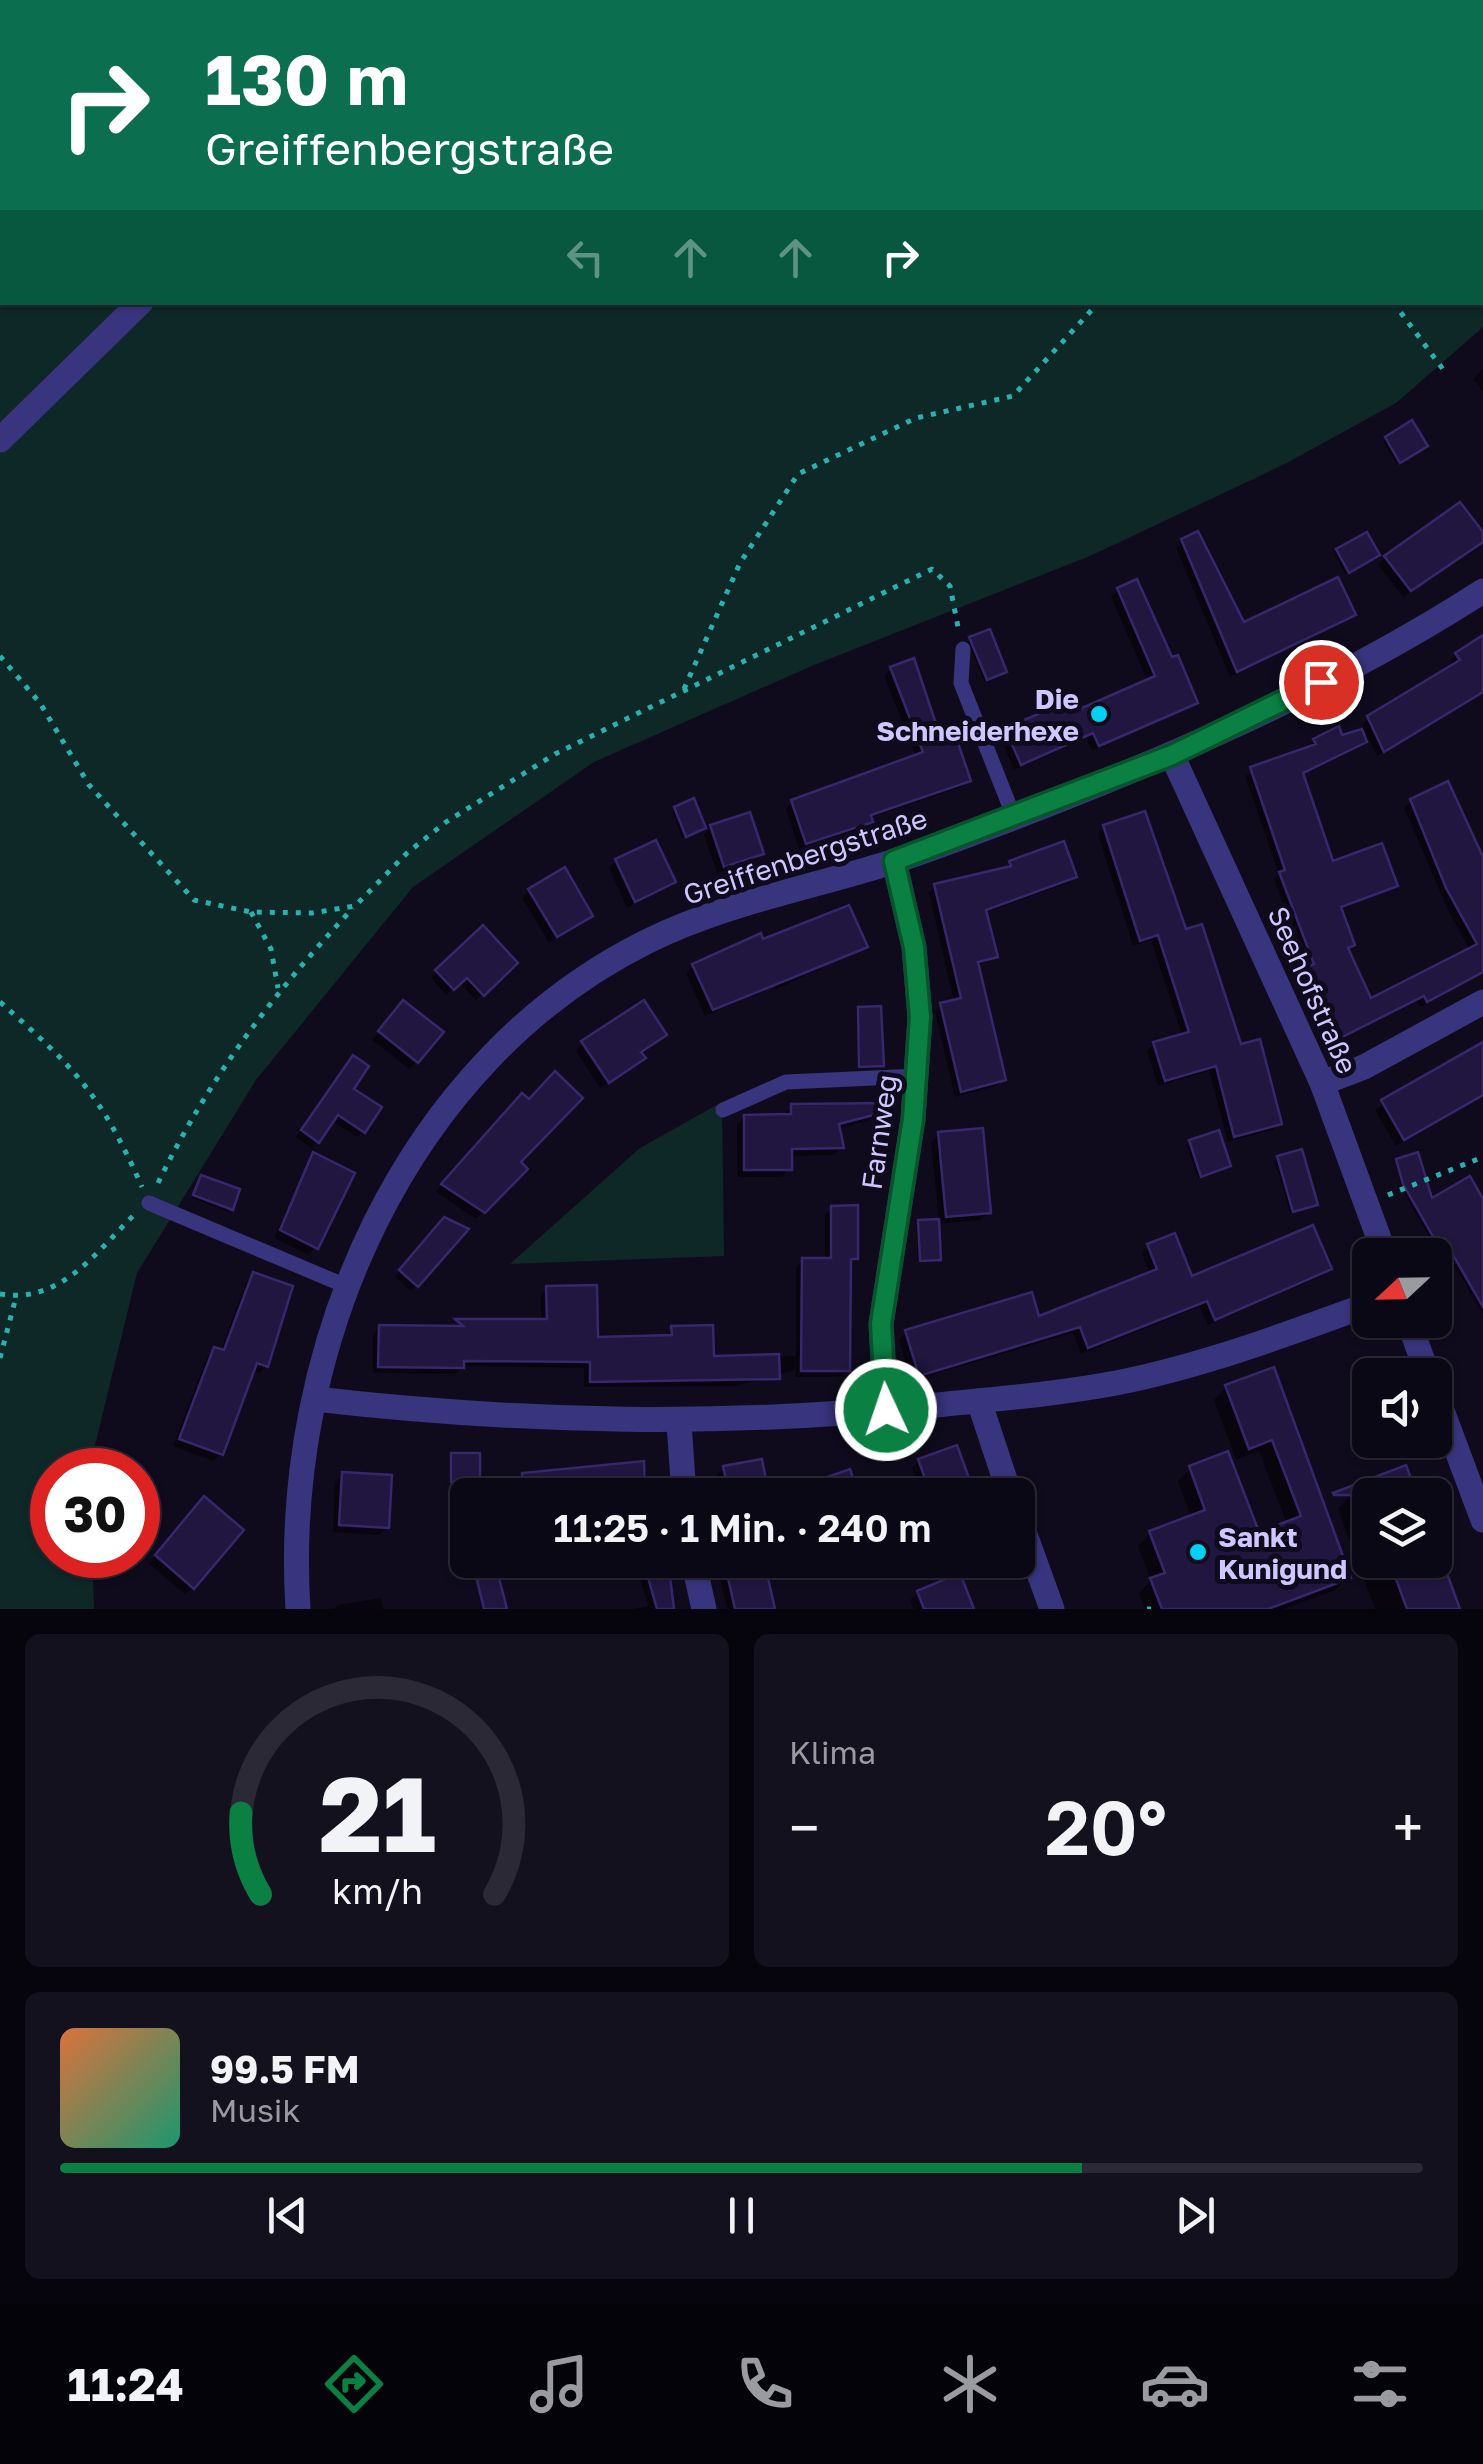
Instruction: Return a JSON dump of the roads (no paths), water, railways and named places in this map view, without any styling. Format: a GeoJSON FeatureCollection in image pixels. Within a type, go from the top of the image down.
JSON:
{"type":"FeatureCollection","features":[{"type":"Feature","properties":{"kind":"street"},"geometry":{"type":"LineString","coordinates":[[0,440],[139,305]]}},
{"type":"Feature","properties":{"kind":"street","name":"Greiffenbergstraße"},"geometry":{"type":"LineString","coordinates":[[298,1609],[294,1547],[315,1399],[346,1286],[406,1166],[466,1088],[536,1014],[600,968],[706,915],[894,861],[1172,755],[1349,668],[1483,591]]}},
{"type":"Feature","properties":{"kind":"street","name":"Seehofstraße"},"geometry":{"type":"LineString","coordinates":[[1172,755],[1322,1083],[1379,1238]]}},
{"type":"Feature","properties":{"kind":"street","name":"Farnweg"},"geometry":{"type":"LineString","coordinates":[[886,1410],[881,1324],[885,1274],[918,1076],[920,1017],[914,947],[894,861]]}},
{"type":"Feature","properties":{"kind":"street"},"geometry":{"type":"LineString","coordinates":[[1322,1083],[1364,1066],[1483,1002]]}},
{"type":"Feature","properties":{"kind":"street"},"geometry":{"type":"LineString","coordinates":[[315,1399],[560,1421],[679,1423],[886,1410],[1116,1383],[1197,1362],[1352,1310]]}},
{"type":"Feature","properties":{"kind":"street"},"geometry":{"type":"LineString","coordinates":[[979,1401],[1004,1478]]}},
{"type":"Feature","properties":{"kind":"street"},"geometry":{"type":"LineString","coordinates":[[679,1423],[683,1478]]}},
{"type":"Feature","properties":{"kind":"street"},"geometry":{"type":"LineString","coordinates":[[1452,1437],[1483,1520]]}},
{"type":"Feature","properties":{"kind":"street"},"geometry":{"type":"LineString","coordinates":[[1035,1562],[1052,1609]]}},
{"type":"Feature","properties":{"kind":"street"},"geometry":{"type":"LineString","coordinates":[[697,1578],[704,1609]]}},
{"type":"Feature","properties":{"kind":"lane"},"geometry":{"type":"LineString","coordinates":[[962,649],[962,683],[1014,818]]}},
{"type":"Feature","properties":{"kind":"lane"},"geometry":{"type":"LineString","coordinates":[[723,1110],[786,1082],[918,1076]]}},
{"type":"Feature","properties":{"kind":"lane"},"geometry":{"type":"LineString","coordinates":[[149,1203],[346,1286]]}},
{"type":"Feature","properties":{"kind":"place","name":"Die Schneiderhexe"},"geometry":{"type":"Point","coordinates":[1099,714]}},
{"type":"Feature","properties":{"kind":"place","name":"Sankt Kunigund"},"geometry":{"type":"Point","coordinates":[1198,1552]}}]}
